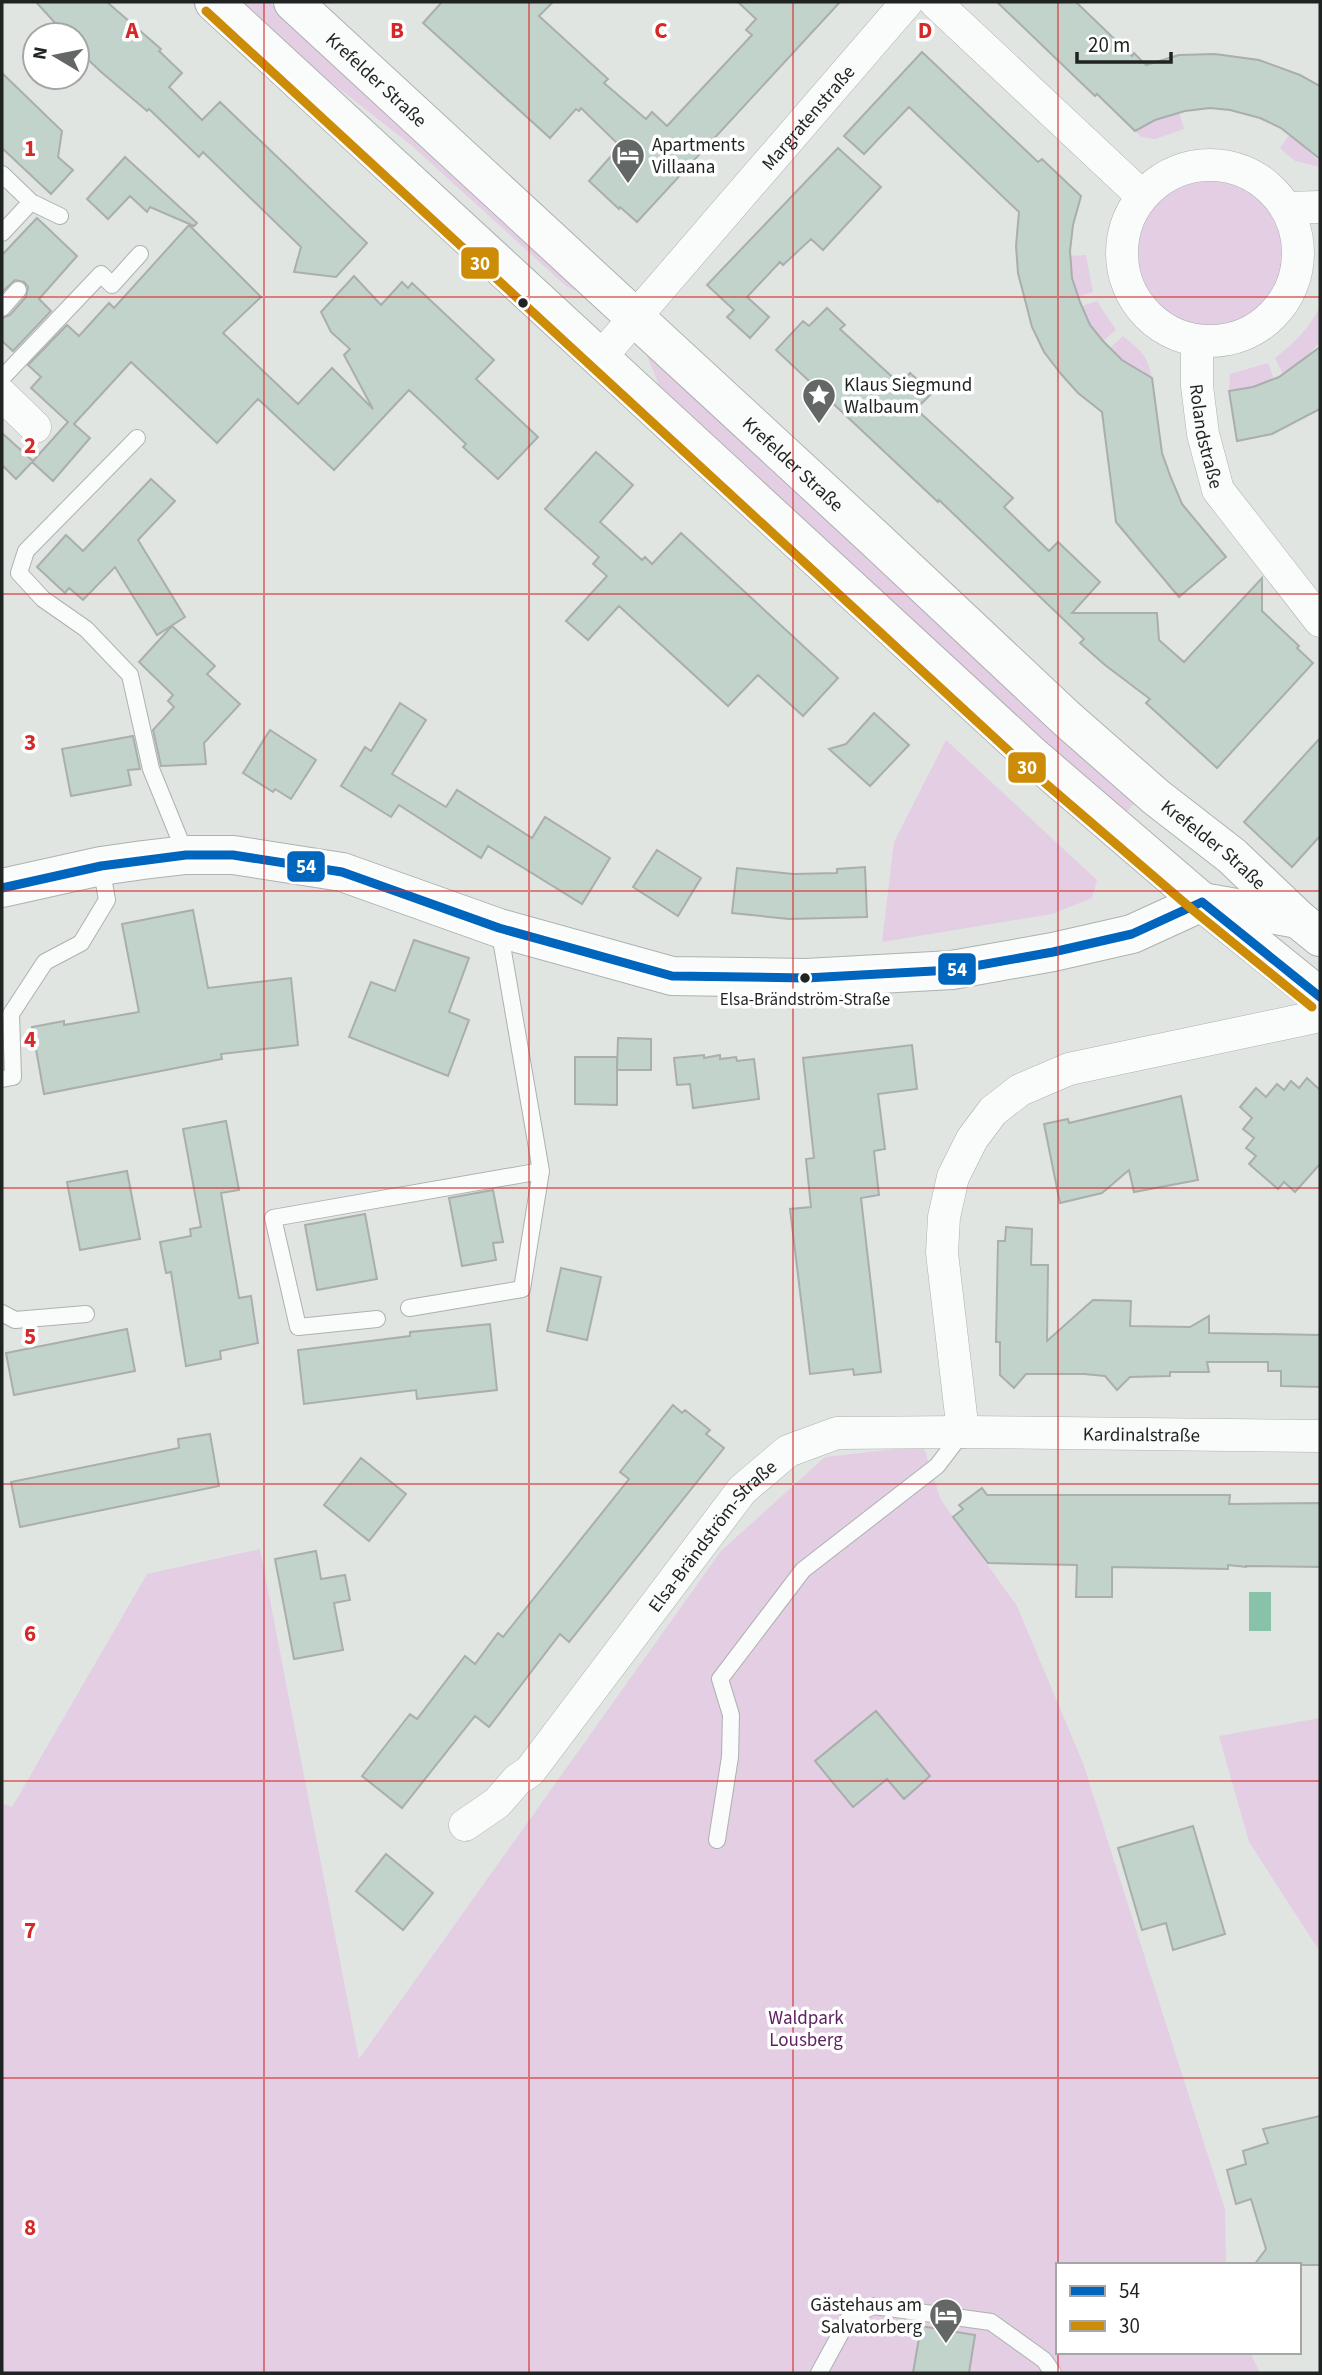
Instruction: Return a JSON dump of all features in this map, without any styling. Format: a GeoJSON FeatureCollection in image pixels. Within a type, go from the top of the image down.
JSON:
{"type":"FeatureCollection","features":[{"type":"Feature","properties":{"kind":"main road"},"geometry":{"type":"LineString","coordinates":[[214,2],[1031,755],[1202,902],[1320,997]]}},
{"type":"Feature","properties":{"kind":"main road","name":"Krefelder Straße"},"geometry":{"type":"LineString","coordinates":[[293,2],[1067,719],[1156,797],[1232,856],[1309,928]]}},
{"type":"Feature","properties":{"kind":"main road"},"geometry":{"type":"LineString","coordinates":[[2,888],[101,866],[186,855],[233,855],[342,872],[499,928],[672,976],[828,977],[930,972],[1053,952],[1132,934],[1202,902]]}},
{"type":"Feature","properties":{"kind":"main road","name":"Krefelder Straße"},"geometry":{"type":"LineString","coordinates":[[1202,902],[1309,928]]}},
{"type":"Feature","properties":{"kind":"street","name":"Margratenstraße"},"geometry":{"type":"LineString","coordinates":[[600,358],[907,2]]}},
{"type":"Feature","properties":{"kind":"street"},"geometry":{"type":"LineString","coordinates":[[934,2],[1142,196]]}},
{"type":"Feature","properties":{"kind":"street"},"geometry":{"type":"LineString","coordinates":[[1205,164],[1230,166],[1252,174],[1272,188],[1287,208],[1298,234],[1299,263],[1291,291],[1275,314],[1252,332],[1225,341],[1197,341],[1171,333],[1149,318],[1133,297],[1124,272],[1122,245],[1128,219],[1142,196],[1160,180],[1182,169],[1205,164]]}},
{"type":"Feature","properties":{"kind":"street"},"geometry":{"type":"LineString","coordinates":[[1287,208],[1320,207]]}},
{"type":"Feature","properties":{"kind":"street","name":"Rolandstraße"},"geometry":{"type":"LineString","coordinates":[[1197,341],[1197,386],[1202,422],[1218,490],[1320,621]]}},
{"type":"Feature","properties":{"kind":"street"},"geometry":{"type":"LineString","coordinates":[[2,395],[35,427]]}},
{"type":"Feature","properties":{"kind":"street"},"geometry":{"type":"LineString","coordinates":[[963,1432],[942,1253],[944,1217],[953,1177],[972,1139],[993,1111],[1020,1090],[1069,1069],[1320,1016]]}},
{"type":"Feature","properties":{"kind":"street","name":"Kardinalstraße"},"geometry":{"type":"LineString","coordinates":[[963,1432],[1320,1436]]}},
{"type":"Feature","properties":{"kind":"street","name":"Elsa-Brändström-Straße"},"geometry":{"type":"LineString","coordinates":[[466,1825],[497,1803],[530,1770],[742,1490],[788,1451],[837,1433],[963,1432]]}},
{"type":"Feature","properties":{"kind":"lane"},"geometry":{"type":"LineString","coordinates":[[2,174],[31,202],[60,216]]}},
{"type":"Feature","properties":{"kind":"lane"},"geometry":{"type":"LineString","coordinates":[[2,233],[31,202]]}},
{"type":"Feature","properties":{"kind":"lane"},"geometry":{"type":"LineString","coordinates":[[2,378],[101,274],[112,285],[140,254]]}},
{"type":"Feature","properties":{"kind":"lane"},"geometry":{"type":"LineString","coordinates":[[2,308],[18,290]]}},
{"type":"Feature","properties":{"kind":"lane"},"geometry":{"type":"LineString","coordinates":[[137,438],[26,551],[19,573],[43,598],[86,629],[130,676],[151,769],[186,855]]}},
{"type":"Feature","properties":{"kind":"lane"},"geometry":{"type":"LineString","coordinates":[[2,1079],[13,1077],[11,1014],[45,962],[81,943],[107,900],[101,866]]}},
{"type":"Feature","properties":{"kind":"lane"},"geometry":{"type":"LineString","coordinates":[[409,1308],[522,1289],[541,1171],[499,928]]}},
{"type":"Feature","properties":{"kind":"lane"},"geometry":{"type":"LineString","coordinates":[[377,1319],[298,1327],[274,1218],[541,1171]]}},
{"type":"Feature","properties":{"kind":"lane"},"geometry":{"type":"LineString","coordinates":[[2,1313],[15,1320],[86,1314]]}},
{"type":"Feature","properties":{"kind":"lane"},"geometry":{"type":"LineString","coordinates":[[717,1840],[730,1757],[731,1715],[720,1679],[803,1570],[937,1466],[963,1432]]}},
{"type":"Feature","properties":{"kind":"lane"},"geometry":{"type":"LineString","coordinates":[[819,2373],[850,2316],[874,2306],[990,2322],[1044,2360],[1053,2373]]}},
{"type":"Feature","properties":{"kind":"green space"},"geometry":{"type":"Polygon","coordinates":[[[238,2],[269,2],[580,290],[579,292],[566,286],[411,145],[309,65],[238,2]]]}},
{"type":"Feature","properties":{"kind":"green space"},"geometry":{"type":"Polygon","coordinates":[[[1179,112],[1184,129],[1155,139],[1141,137],[1135,131],[1155,120],[1179,112]]]}},
{"type":"Feature","properties":{"kind":"green space"},"geometry":{"type":"Polygon","coordinates":[[[1290,134],[1320,162],[1320,167],[1295,161],[1280,148],[1290,134]]]}},
{"type":"Feature","properties":{"kind":"green space"},"geometry":{"type":"Polygon","coordinates":[[[1208,178],[1237,184],[1250,190],[1261,200],[1271,211],[1277,224],[1283,253],[1277,282],[1271,295],[1261,306],[1250,316],[1237,322],[1208,328],[1179,322],[1166,316],[1155,306],[1145,295],[1139,282],[1133,253],[1139,224],[1145,211],[1155,200],[1166,190],[1179,184],[1208,178]]]}},
{"type":"Feature","properties":{"kind":"green space"},"geometry":{"type":"Polygon","coordinates":[[[1086,255],[1093,292],[1078,297],[1072,278],[1070,256],[1086,255]]]}},
{"type":"Feature","properties":{"kind":"green space"},"geometry":{"type":"Polygon","coordinates":[[[1097,301],[1116,330],[1103,341],[1090,325],[1082,306],[1097,301]]]}},
{"type":"Feature","properties":{"kind":"green space"},"geometry":{"type":"Polygon","coordinates":[[[1320,306],[1320,342],[1283,374],[1275,358],[1301,335],[1320,306]]]}},
{"type":"Feature","properties":{"kind":"green space"},"geometry":{"type":"Polygon","coordinates":[[[1123,336],[1142,354],[1152,378],[1122,360],[1110,348],[1123,336]]]}},
{"type":"Feature","properties":{"kind":"green space"},"geometry":{"type":"Polygon","coordinates":[[[648,354],[1135,803],[1123,815],[662,392],[648,354]]]}},
{"type":"Feature","properties":{"kind":"green space"},"geometry":{"type":"Polygon","coordinates":[[[1268,363],[1274,379],[1253,387],[1229,391],[1230,374],[1268,363]]]}},
{"type":"Feature","properties":{"kind":"green space"},"geometry":{"type":"Polygon","coordinates":[[[946,740],[1097,880],[1092,898],[1052,914],[882,942],[894,842],[946,740]]]}},
{"type":"Feature","properties":{"kind":"green space","name":"Waldpark Lousberg"},"geometry":{"type":"Polygon","coordinates":[[[923,1446],[941,1500],[1017,1606],[1083,1763],[1225,2209],[1226,2263],[1056,2263],[1056,2354],[1251,2354],[1260,2373],[2,2373],[2,1803],[12,1807],[147,1574],[260,1549],[359,2059],[721,1551],[825,1457],[923,1446]]]}},
{"type":"Feature","properties":{"kind":"green space"},"geometry":{"type":"Polygon","coordinates":[[[1320,1718],[1320,1952],[1249,1842],[1219,1736],[1320,1718]]]}},
{"type":"Feature","properties":{"kind":"shaded area"},"geometry":{"type":"Polygon","coordinates":[[[1249,1592],[1271,1592],[1271,1631],[1249,1631],[1249,1592]]]}},
{"type":"Feature","properties":{"kind":"building"},"geometry":{"type":"Polygon","coordinates":[[[36,2],[107,2],[161,49],[159,51],[182,73],[169,87],[202,120],[220,102],[367,243],[336,277],[294,272],[301,247],[203,152],[199,157],[149,109],[147,111],[91,62],[91,21],[53,21],[36,2]]]}},
{"type":"Feature","properties":{"kind":"building"},"geometry":{"type":"Polygon","coordinates":[[[442,2],[553,2],[539,16],[608,79],[604,83],[646,119],[652,112],[667,126],[752,35],[746,30],[756,19],[738,2],[840,2],[637,222],[589,181],[620,146],[581,108],[579,111],[576,109],[550,138],[423,23],[442,2]]]}},
{"type":"Feature","properties":{"kind":"building"},"geometry":{"type":"Polygon","coordinates":[[[997,2],[1076,2],[1132,56],[1134,53],[1146,65],[1179,55],[1215,54],[1259,60],[1300,75],[1320,86],[1320,159],[1281,128],[1260,118],[1230,110],[1210,108],[1185,111],[1155,120],[1135,131],[997,2]]]}},
{"type":"Feature","properties":{"kind":"building"},"geometry":{"type":"Polygon","coordinates":[[[922,52],[1038,162],[1042,159],[1081,196],[1073,225],[1070,251],[1072,278],[1080,302],[1090,325],[1103,341],[1122,360],[1152,378],[1162,453],[1171,478],[1182,504],[1226,557],[1179,597],[1116,522],[1102,412],[1078,393],[1061,374],[1044,352],[1032,327],[1018,273],[1016,246],[1019,212],[909,107],[864,154],[844,136],[922,52]]]}},
{"type":"Feature","properties":{"kind":"building"},"geometry":{"type":"Polygon","coordinates":[[[2,73],[62,131],[58,157],[73,170],[51,194],[2,148],[2,73]]]}},
{"type":"Feature","properties":{"kind":"building"},"geometry":{"type":"Polygon","coordinates":[[[838,148],[881,187],[823,250],[811,239],[783,265],[780,262],[747,297],[769,317],[750,338],[727,317],[734,310],[707,285],[838,148]]]}},
{"type":"Feature","properties":{"kind":"building"},"geometry":{"type":"Polygon","coordinates":[[[125,157],[197,223],[194,226],[150,207],[147,212],[130,196],[108,219],[87,199],[125,157]]]}},
{"type":"Feature","properties":{"kind":"building"},"geometry":{"type":"Polygon","coordinates":[[[37,218],[77,256],[39,299],[51,311],[13,351],[2,341],[2,318],[10,315],[26,297],[28,287],[24,282],[15,280],[2,292],[2,255],[37,218]]]}},
{"type":"Feature","properties":{"kind":"building"},"geometry":{"type":"Polygon","coordinates":[[[189,225],[261,297],[223,333],[298,404],[332,368],[373,409],[344,355],[350,349],[331,332],[321,312],[354,276],[381,305],[402,282],[408,288],[412,283],[494,360],[476,379],[538,437],[498,479],[463,447],[466,444],[409,390],[334,470],[258,399],[217,443],[131,362],[74,424],[90,438],[53,481],[32,462],[16,479],[2,465],[2,433],[33,461],[68,422],[31,388],[41,377],[28,365],[67,325],[79,336],[109,303],[114,308],[189,225]]]}},
{"type":"Feature","properties":{"kind":"building"},"geometry":{"type":"Polygon","coordinates":[[[827,308],[845,325],[840,329],[900,384],[910,373],[932,393],[916,409],[1013,498],[1004,507],[1049,551],[1058,542],[1100,582],[1072,613],[1157,613],[1159,640],[1184,662],[1262,578],[1262,611],[1313,663],[1217,768],[1146,703],[1150,699],[1080,643],[1084,639],[939,500],[938,502],[776,350],[803,321],[809,326],[827,308]]]}},
{"type":"Feature","properties":{"kind":"building"},"geometry":{"type":"Polygon","coordinates":[[[1320,347],[1320,409],[1272,434],[1237,441],[1229,391],[1253,387],[1279,377],[1320,347]]]}},
{"type":"Feature","properties":{"kind":"building"},"geometry":{"type":"Polygon","coordinates":[[[596,452],[633,485],[600,522],[642,560],[645,557],[652,564],[681,533],[838,678],[803,716],[758,675],[728,706],[619,606],[588,640],[566,621],[607,576],[593,564],[599,557],[545,509],[596,452]]]}},
{"type":"Feature","properties":{"kind":"building"},"geometry":{"type":"Polygon","coordinates":[[[151,479],[175,501],[138,540],[185,617],[157,635],[115,567],[83,600],[69,588],[65,593],[37,567],[66,535],[83,551],[151,479]]]}},
{"type":"Feature","properties":{"kind":"building"},"geometry":{"type":"Polygon","coordinates":[[[172,626],[215,666],[207,674],[240,704],[204,743],[206,764],[161,766],[153,730],[174,707],[168,701],[173,695],[139,662],[172,626]]]}},
{"type":"Feature","properties":{"kind":"building"},"geometry":{"type":"Polygon","coordinates":[[[400,703],[426,720],[392,774],[446,807],[457,790],[532,838],[545,817],[610,858],[582,904],[488,846],[481,858],[399,805],[391,817],[341,786],[365,747],[371,751],[400,703]]]}},
{"type":"Feature","properties":{"kind":"building"},"geometry":{"type":"Polygon","coordinates":[[[874,713],[909,745],[870,786],[829,749],[846,744],[874,713]]]}},
{"type":"Feature","properties":{"kind":"building"},"geometry":{"type":"Polygon","coordinates":[[[270,730],[316,760],[291,799],[275,789],[273,792],[243,773],[270,730]]]}},
{"type":"Feature","properties":{"kind":"building"},"geometry":{"type":"Polygon","coordinates":[[[133,736],[140,769],[128,770],[131,785],[71,796],[62,749],[133,736]]]}},
{"type":"Feature","properties":{"kind":"building"},"geometry":{"type":"Polygon","coordinates":[[[1320,738],[1320,836],[1292,867],[1244,822],[1320,738]]]}},
{"type":"Feature","properties":{"kind":"building"},"geometry":{"type":"Polygon","coordinates":[[[657,850],[701,878],[678,916],[633,887],[657,850]]]}},
{"type":"Feature","properties":{"kind":"building"},"geometry":{"type":"Polygon","coordinates":[[[865,867],[867,917],[789,919],[732,913],[737,868],[793,874],[837,873],[837,869],[865,867]]]}},
{"type":"Feature","properties":{"kind":"building"},"geometry":{"type":"Polygon","coordinates":[[[193,910],[208,988],[291,978],[298,1045],[221,1054],[222,1059],[44,1094],[32,1027],[64,1021],[64,1025],[139,1012],[122,924],[193,910]]]}},
{"type":"Feature","properties":{"kind":"building"},"geometry":{"type":"Polygon","coordinates":[[[414,940],[469,958],[449,1012],[469,1020],[448,1076],[349,1037],[371,982],[395,991],[414,940]]]}},
{"type":"Feature","properties":{"kind":"building"},"geometry":{"type":"Polygon","coordinates":[[[618,1038],[651,1039],[651,1070],[617,1070],[618,1038]]]}},
{"type":"Feature","properties":{"kind":"building"},"geometry":{"type":"Polygon","coordinates":[[[912,1045],[917,1089],[878,1094],[885,1149],[874,1151],[879,1195],[861,1198],[881,1372],[854,1375],[853,1369],[810,1374],[790,1209],[811,1207],[806,1159],[814,1158],[803,1058],[912,1045]]]}},
{"type":"Feature","properties":{"kind":"building"},"geometry":{"type":"Polygon","coordinates":[[[704,1055],[704,1058],[720,1055],[720,1059],[736,1057],[737,1061],[754,1059],[759,1099],[693,1108],[690,1084],[677,1085],[674,1058],[704,1055]]]}},
{"type":"Feature","properties":{"kind":"building"},"geometry":{"type":"Polygon","coordinates":[[[575,1057],[617,1057],[617,1105],[575,1104],[575,1057]]]}},
{"type":"Feature","properties":{"kind":"building"},"geometry":{"type":"Polygon","coordinates":[[[1307,1078],[1320,1090],[1320,1164],[1295,1192],[1284,1182],[1278,1189],[1249,1164],[1256,1156],[1246,1148],[1254,1138],[1243,1129],[1252,1118],[1240,1107],[1256,1088],[1266,1097],[1277,1084],[1284,1090],[1291,1081],[1299,1088],[1307,1078]]]}},
{"type":"Feature","properties":{"kind":"building"},"geometry":{"type":"Polygon","coordinates":[[[1181,1096],[1198,1180],[1134,1192],[1129,1170],[1102,1193],[1060,1203],[1044,1124],[1068,1119],[1069,1123],[1181,1096]]]}},
{"type":"Feature","properties":{"kind":"building"},"geometry":{"type":"Polygon","coordinates":[[[226,1121],[239,1190],[221,1193],[239,1298],[251,1296],[258,1343],[220,1351],[221,1359],[186,1366],[171,1272],[166,1273],[160,1242],[191,1236],[190,1229],[201,1227],[183,1129],[226,1121]]]}},
{"type":"Feature","properties":{"kind":"building"},"geometry":{"type":"Polygon","coordinates":[[[127,1171],[140,1239],[80,1250],[67,1182],[127,1171]]]}},
{"type":"Feature","properties":{"kind":"building"},"geometry":{"type":"Polygon","coordinates":[[[493,1190],[503,1242],[493,1243],[496,1260],[462,1266],[449,1198],[493,1190]]]}},
{"type":"Feature","properties":{"kind":"building"},"geometry":{"type":"Polygon","coordinates":[[[365,1214],[377,1279],[317,1290],[305,1225],[365,1214]]]}},
{"type":"Feature","properties":{"kind":"building"},"geometry":{"type":"Polygon","coordinates":[[[1006,1227],[1032,1229],[1031,1265],[1048,1265],[1047,1341],[1093,1300],[1131,1301],[1130,1326],[1190,1327],[1209,1316],[1209,1333],[1320,1335],[1320,1387],[1281,1386],[1281,1371],[1268,1371],[1268,1362],[1207,1362],[1209,1372],[1170,1372],[1170,1376],[1130,1377],[1117,1390],[1105,1376],[1084,1374],[1026,1374],[1014,1388],[1000,1375],[1000,1342],[996,1342],[998,1241],[1005,1241],[1006,1227]]]}},
{"type":"Feature","properties":{"kind":"building"},"geometry":{"type":"Polygon","coordinates":[[[561,1268],[601,1277],[587,1340],[547,1331],[561,1268]]]}},
{"type":"Feature","properties":{"kind":"building"},"geometry":{"type":"Polygon","coordinates":[[[490,1324],[497,1390],[417,1399],[416,1390],[304,1404],[298,1350],[410,1336],[410,1332],[490,1324]]]}},
{"type":"Feature","properties":{"kind":"building"},"geometry":{"type":"Polygon","coordinates":[[[127,1329],[135,1371],[14,1395],[6,1353],[127,1329]]]}},
{"type":"Feature","properties":{"kind":"building"},"geometry":{"type":"Polygon","coordinates":[[[673,1405],[682,1413],[685,1410],[710,1430],[706,1434],[724,1448],[569,1642],[560,1634],[489,1727],[475,1716],[402,1808],[362,1776],[410,1714],[417,1719],[465,1656],[475,1664],[498,1633],[503,1637],[629,1479],[620,1472],[673,1405]]]}},
{"type":"Feature","properties":{"kind":"building"},"geometry":{"type":"Polygon","coordinates":[[[210,1434],[219,1486],[20,1527],[11,1482],[179,1448],[178,1439],[210,1434]]]}},
{"type":"Feature","properties":{"kind":"building"},"geometry":{"type":"Polygon","coordinates":[[[361,1458],[406,1494],[369,1541],[324,1505],[361,1458]]]}},
{"type":"Feature","properties":{"kind":"building"},"geometry":{"type":"Polygon","coordinates":[[[982,1488],[987,1495],[1230,1495],[1229,1504],[1320,1503],[1320,1567],[1112,1567],[1112,1597],[1076,1597],[1077,1565],[988,1563],[953,1517],[963,1509],[959,1505],[982,1488]]]}},
{"type":"Feature","properties":{"kind":"building"},"geometry":{"type":"Polygon","coordinates":[[[316,1551],[321,1579],[345,1575],[350,1600],[334,1603],[343,1650],[294,1659],[275,1559],[316,1551]]]}},
{"type":"Feature","properties":{"kind":"building"},"geometry":{"type":"Polygon","coordinates":[[[876,1711],[930,1776],[904,1799],[887,1779],[853,1807],[815,1761],[876,1711]]]}},
{"type":"Feature","properties":{"kind":"building"},"geometry":{"type":"Polygon","coordinates":[[[1193,1826],[1225,1934],[1173,1950],[1166,1923],[1142,1930],[1118,1848],[1193,1826]]]}},
{"type":"Feature","properties":{"kind":"building"},"geometry":{"type":"Polygon","coordinates":[[[386,1854],[433,1893],[403,1930],[356,1891],[386,1854]]]}},
{"type":"Feature","properties":{"kind":"building"},"geometry":{"type":"Polygon","coordinates":[[[1320,2116],[1320,2265],[1256,2263],[1266,2249],[1251,2199],[1236,2204],[1227,2170],[1246,2164],[1243,2151],[1268,2143],[1263,2129],[1320,2116]]]}},
{"type":"Feature","properties":{"kind":"building","name":"Gästehaus am Salvatorberg"},"geometry":{"type":"Polygon","coordinates":[[[921,2326],[975,2335],[969,2373],[913,2373],[921,2326]]]}},
{"type":"Feature","properties":{"kind":"transit line","name":"30"},"geometry":{"type":"LineString","coordinates":[[206,11],[1023,764],[1194,911],[1312,1007]]}},
{"type":"Feature","properties":{"kind":"transit line","name":"54"},"geometry":{"type":"LineString","coordinates":[[2,888],[101,866],[186,855],[233,855],[342,872],[499,928],[672,976],[806,978],[952,970],[1053,952],[1132,934],[1202,902]]}},
{"type":"Feature","properties":{"kind":"transit line","name":"54"},"geometry":{"type":"LineString","coordinates":[[1202,902],[1320,997]]}},
{"type":"Feature","properties":{"kind":"place","name":"Apartments Villaana"},"geometry":{"type":"Point","coordinates":[628,185]}},
{"type":"Feature","properties":{"kind":"place","name":"Klaus Siegmund Walbaum"},"geometry":{"type":"Point","coordinates":[819,425]}},
{"type":"Feature","properties":{"kind":"place","name":"Elsa-Brändström-Straße"},"geometry":{"type":"Point","coordinates":[805,978]}},
{"type":"Feature","properties":{"kind":"place","name":"Gästehaus am Salvatorberg"},"geometry":{"type":"Point","coordinates":[946,2345]}}]}
